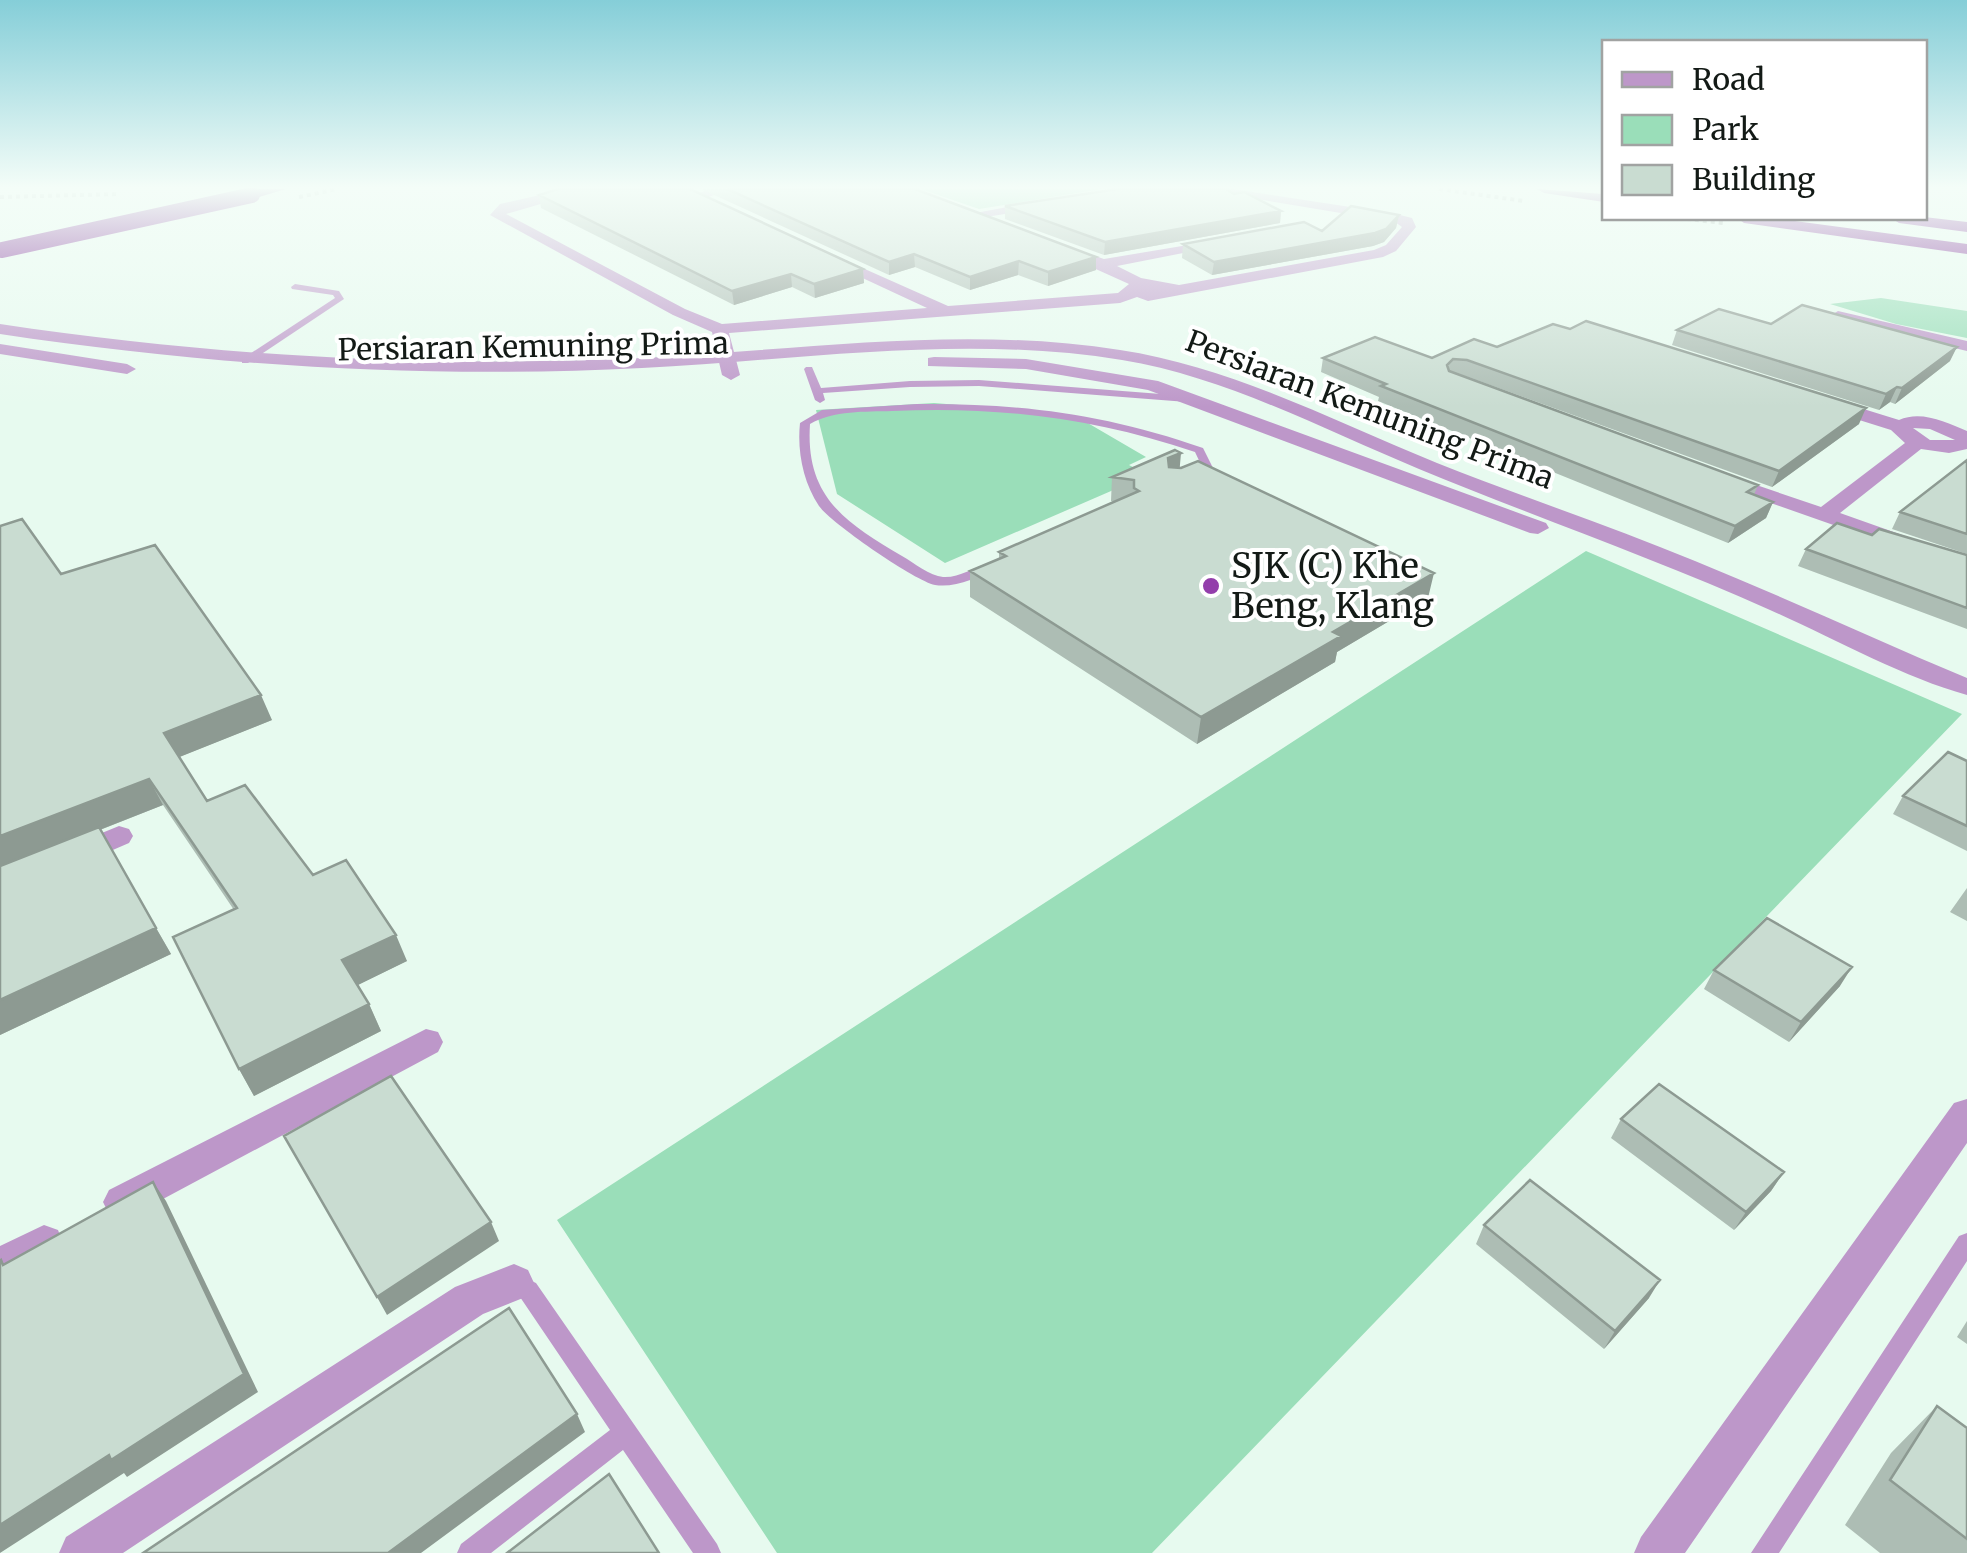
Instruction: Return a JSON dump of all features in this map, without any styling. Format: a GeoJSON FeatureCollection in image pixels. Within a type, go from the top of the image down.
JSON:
{"type":"FeatureCollection","features":[{"type":"Feature","properties":{"kind":"street"},"geometry":{"type":"LineString","coordinates":[[584,261],[678,312],[720,329],[1120,298],[1136,288]]}},
{"type":"Feature","properties":{"kind":"street"},"geometry":{"type":"LineString","coordinates":[[837,261],[944,310]]}},
{"type":"Feature","properties":{"kind":"street"},"geometry":{"type":"LineString","coordinates":[[1095,261],[1136,288],[1179,290],[1337,261]]}},
{"type":"Feature","properties":{"kind":"street"},"geometry":{"type":"LineString","coordinates":[[1102,264],[1116,261]]}},
{"type":"Feature","properties":{"kind":"street"},"geometry":{"type":"LineString","coordinates":[[1826,314],[1967,346]]}},
{"type":"Feature","properties":{"kind":"street","name":"Persiaran Kemuning Prima"},"geometry":{"type":"LineString","coordinates":[[0,329],[241,373],[728,366],[809,369],[961,361],[1026,364],[1152,386],[1671,574],[1967,702]]}},
{"type":"Feature","properties":{"kind":"street"},"geometry":{"type":"LineString","coordinates":[[720,329],[728,366]]}},
{"type":"Feature","properties":{"kind":"street","name":"Persiaran Kemuning Prima"},"geometry":{"type":"LineString","coordinates":[[422,386],[728,366],[973,342],[1127,356],[1197,373],[1683,564],[1967,687]]}},
{"type":"Feature","properties":{"kind":"street"},"geometry":{"type":"LineString","coordinates":[[0,349],[152,371]]}},
{"type":"Feature","properties":{"kind":"street","name":"Persiaran Kemuning Prima"},"geometry":{"type":"LineString","coordinates":[[306,382],[364,384]]}},
{"type":"Feature","properties":{"kind":"street"},"geometry":{"type":"LineString","coordinates":[[1810,398],[1900,427],[1915,421],[1943,426],[1959,432],[1966,443],[1948,448],[1918,442],[1900,427]]}},
{"type":"Feature","properties":{"kind":"street"},"geometry":{"type":"LineString","coordinates":[[1943,426],[1967,409]]}},
{"type":"Feature","properties":{"kind":"street"},"geometry":{"type":"LineString","coordinates":[[1824,516],[1918,442]]}},
{"type":"Feature","properties":{"kind":"street"},"geometry":{"type":"LineString","coordinates":[[1695,469],[1967,565]]}},
{"type":"Feature","properties":{"kind":"street"},"geometry":{"type":"LineString","coordinates":[[1448,496],[1470,482]]}},
{"type":"Feature","properties":{"kind":"street"},"geometry":{"type":"LineString","coordinates":[[51,864],[120,836]]}},
{"type":"Feature","properties":{"kind":"street"},"geometry":{"type":"LineString","coordinates":[[0,1266],[426,1042]]}},
{"type":"Feature","properties":{"kind":"street"},"geometry":{"type":"LineString","coordinates":[[1657,1553],[1967,1114]]}},
{"type":"Feature","properties":{"kind":"street"},"geometry":{"type":"LineString","coordinates":[[82,1553],[469,1300],[514,1283]]}},
{"type":"Feature","properties":{"kind":"lane"},"geometry":{"type":"LineString","coordinates":[[241,373],[264,350],[340,299],[336,294],[295,287]]}},
{"type":"Feature","properties":{"kind":"lane"},"geometry":{"type":"LineString","coordinates":[[809,369],[822,414]]}},
{"type":"Feature","properties":{"kind":"lane"},"geometry":{"type":"LineString","coordinates":[[817,390],[928,382],[984,383],[1116,397],[1197,400]]}},
{"type":"Feature","properties":{"kind":"lane"},"geometry":{"type":"LineString","coordinates":[[1006,560],[957,580],[936,581],[828,510],[814,480],[803,437],[805,423],[822,414],[956,404],[1060,414],[1156,433],[1199,450],[1210,472],[1192,479]]}},
{"type":"Feature","properties":{"kind":"lane"},"geometry":{"type":"LineString","coordinates":[[1764,1553],[1967,1243]]}},
{"type":"Feature","properties":{"kind":"lane"},"geometry":{"type":"LineString","coordinates":[[514,1283],[528,1290],[708,1553]]}},
{"type":"Feature","properties":{"kind":"lane"},"geometry":{"type":"LineString","coordinates":[[470,1553],[626,1434]]}},
{"type":"Feature","properties":{"kind":"green space"},"geometry":{"type":"Polygon","coordinates":[[[1881,298],[1967,311],[1967,338],[1896,324],[1830,304],[1881,298]]]}},
{"type":"Feature","properties":{"kind":"green space"},"geometry":{"type":"Polygon","coordinates":[[[934,403],[1032,411],[1086,422],[1146,457],[1129,465],[1148,475],[945,563],[837,494],[816,410],[934,403]]]}},
{"type":"Feature","properties":{"kind":"green space"},"geometry":{"type":"Polygon","coordinates":[[[1586,551],[1962,714],[1152,1553],[777,1553],[557,1220],[1586,551]]]}},
{"type":"Feature","properties":{"kind":"building"},"geometry":{"type":"Polygon","coordinates":[[[673,261],[847,261],[863,269],[814,284],[791,274],[732,291],[673,261]]]}},
{"type":"Feature","properties":{"kind":"building"},"geometry":{"type":"Polygon","coordinates":[[[932,261],[1018,261],[970,277],[932,261]]]}},
{"type":"Feature","properties":{"kind":"building"},"geometry":{"type":"Polygon","coordinates":[[[1020,261],[1082,261],[1048,272],[1020,261]]]}},
{"type":"Feature","properties":{"kind":"building"},"geometry":{"type":"Polygon","coordinates":[[[1802,305],[1957,347],[1902,388],[1886,394],[1677,330],[1719,309],[1771,324],[1802,305]]]}},
{"type":"Feature","properties":{"kind":"building"},"geometry":{"type":"Polygon","coordinates":[[[1586,321],[1866,408],[1779,471],[1467,360],[1453,359],[1447,365],[1449,371],[1758,485],[1747,492],[1773,502],[1735,526],[1381,386],[1386,384],[1323,358],[1375,337],[1432,358],[1474,339],[1497,347],[1553,324],[1570,329],[1586,321]]]}},
{"type":"Feature","properties":{"kind":"building"},"geometry":{"type":"Polygon","coordinates":[[[1175,450],[1181,453],[1168,458],[1169,467],[1181,468],[1198,461],[1434,573],[1333,632],[1341,636],[1201,717],[970,571],[1006,556],[999,552],[1139,491],[1134,488],[1134,480],[1112,477],[1175,450]]]}},
{"type":"Feature","properties":{"kind":"building"},"geometry":{"type":"Polygon","coordinates":[[[1967,460],[1967,534],[1900,512],[1967,460]]]}},
{"type":"Feature","properties":{"kind":"building"},"geometry":{"type":"Polygon","coordinates":[[[22,519],[61,574],[155,545],[261,695],[164,733],[207,801],[245,785],[313,875],[346,860],[396,935],[342,960],[369,1004],[239,1069],[173,937],[237,908],[149,779],[0,836],[0,526],[22,519]]]}},
{"type":"Feature","properties":{"kind":"building"},"geometry":{"type":"Polygon","coordinates":[[[1837,523],[1872,535],[1879,529],[1967,555],[1967,608],[1806,549],[1837,523]]]}},
{"type":"Feature","properties":{"kind":"building"},"geometry":{"type":"Polygon","coordinates":[[[1948,752],[1967,761],[1967,826],[1903,796],[1948,752]]]}},
{"type":"Feature","properties":{"kind":"building"},"geometry":{"type":"Polygon","coordinates":[[[99,827],[156,928],[0,1000],[0,866],[99,827]]]}},
{"type":"Feature","properties":{"kind":"building"},"geometry":{"type":"Polygon","coordinates":[[[1767,918],[1852,967],[1801,1022],[1714,970],[1767,918]]]}},
{"type":"Feature","properties":{"kind":"building"},"geometry":{"type":"Polygon","coordinates":[[[391,1076],[491,1222],[377,1297],[284,1136],[391,1076]]]}},
{"type":"Feature","properties":{"kind":"building"},"geometry":{"type":"Polygon","coordinates":[[[1659,1084],[1784,1172],[1746,1212],[1621,1119],[1659,1084]]]}},
{"type":"Feature","properties":{"kind":"building"},"geometry":{"type":"Polygon","coordinates":[[[1530,1180],[1660,1280],[1615,1331],[1484,1225],[1530,1180]]]}},
{"type":"Feature","properties":{"kind":"building"},"geometry":{"type":"Polygon","coordinates":[[[153,1182],[244,1374],[111,1460],[109,1455],[0,1525],[0,1261],[3,1265],[153,1182]]]}},
{"type":"Feature","properties":{"kind":"building"},"geometry":{"type":"Polygon","coordinates":[[[509,1308],[577,1414],[388,1553],[143,1553],[509,1308]]]}},
{"type":"Feature","properties":{"kind":"building"},"geometry":{"type":"Polygon","coordinates":[[[1937,1406],[1967,1428],[1967,1539],[1890,1480],[1937,1406]]]}},
{"type":"Feature","properties":{"kind":"building"},"geometry":{"type":"Polygon","coordinates":[[[609,1474],[659,1553],[507,1553],[609,1474]]]}},
{"type":"Feature","properties":{"kind":"place","name":"SJK (C) Khe Beng, Klang"},"geometry":{"type":"Point","coordinates":[1211,586]}}]}
